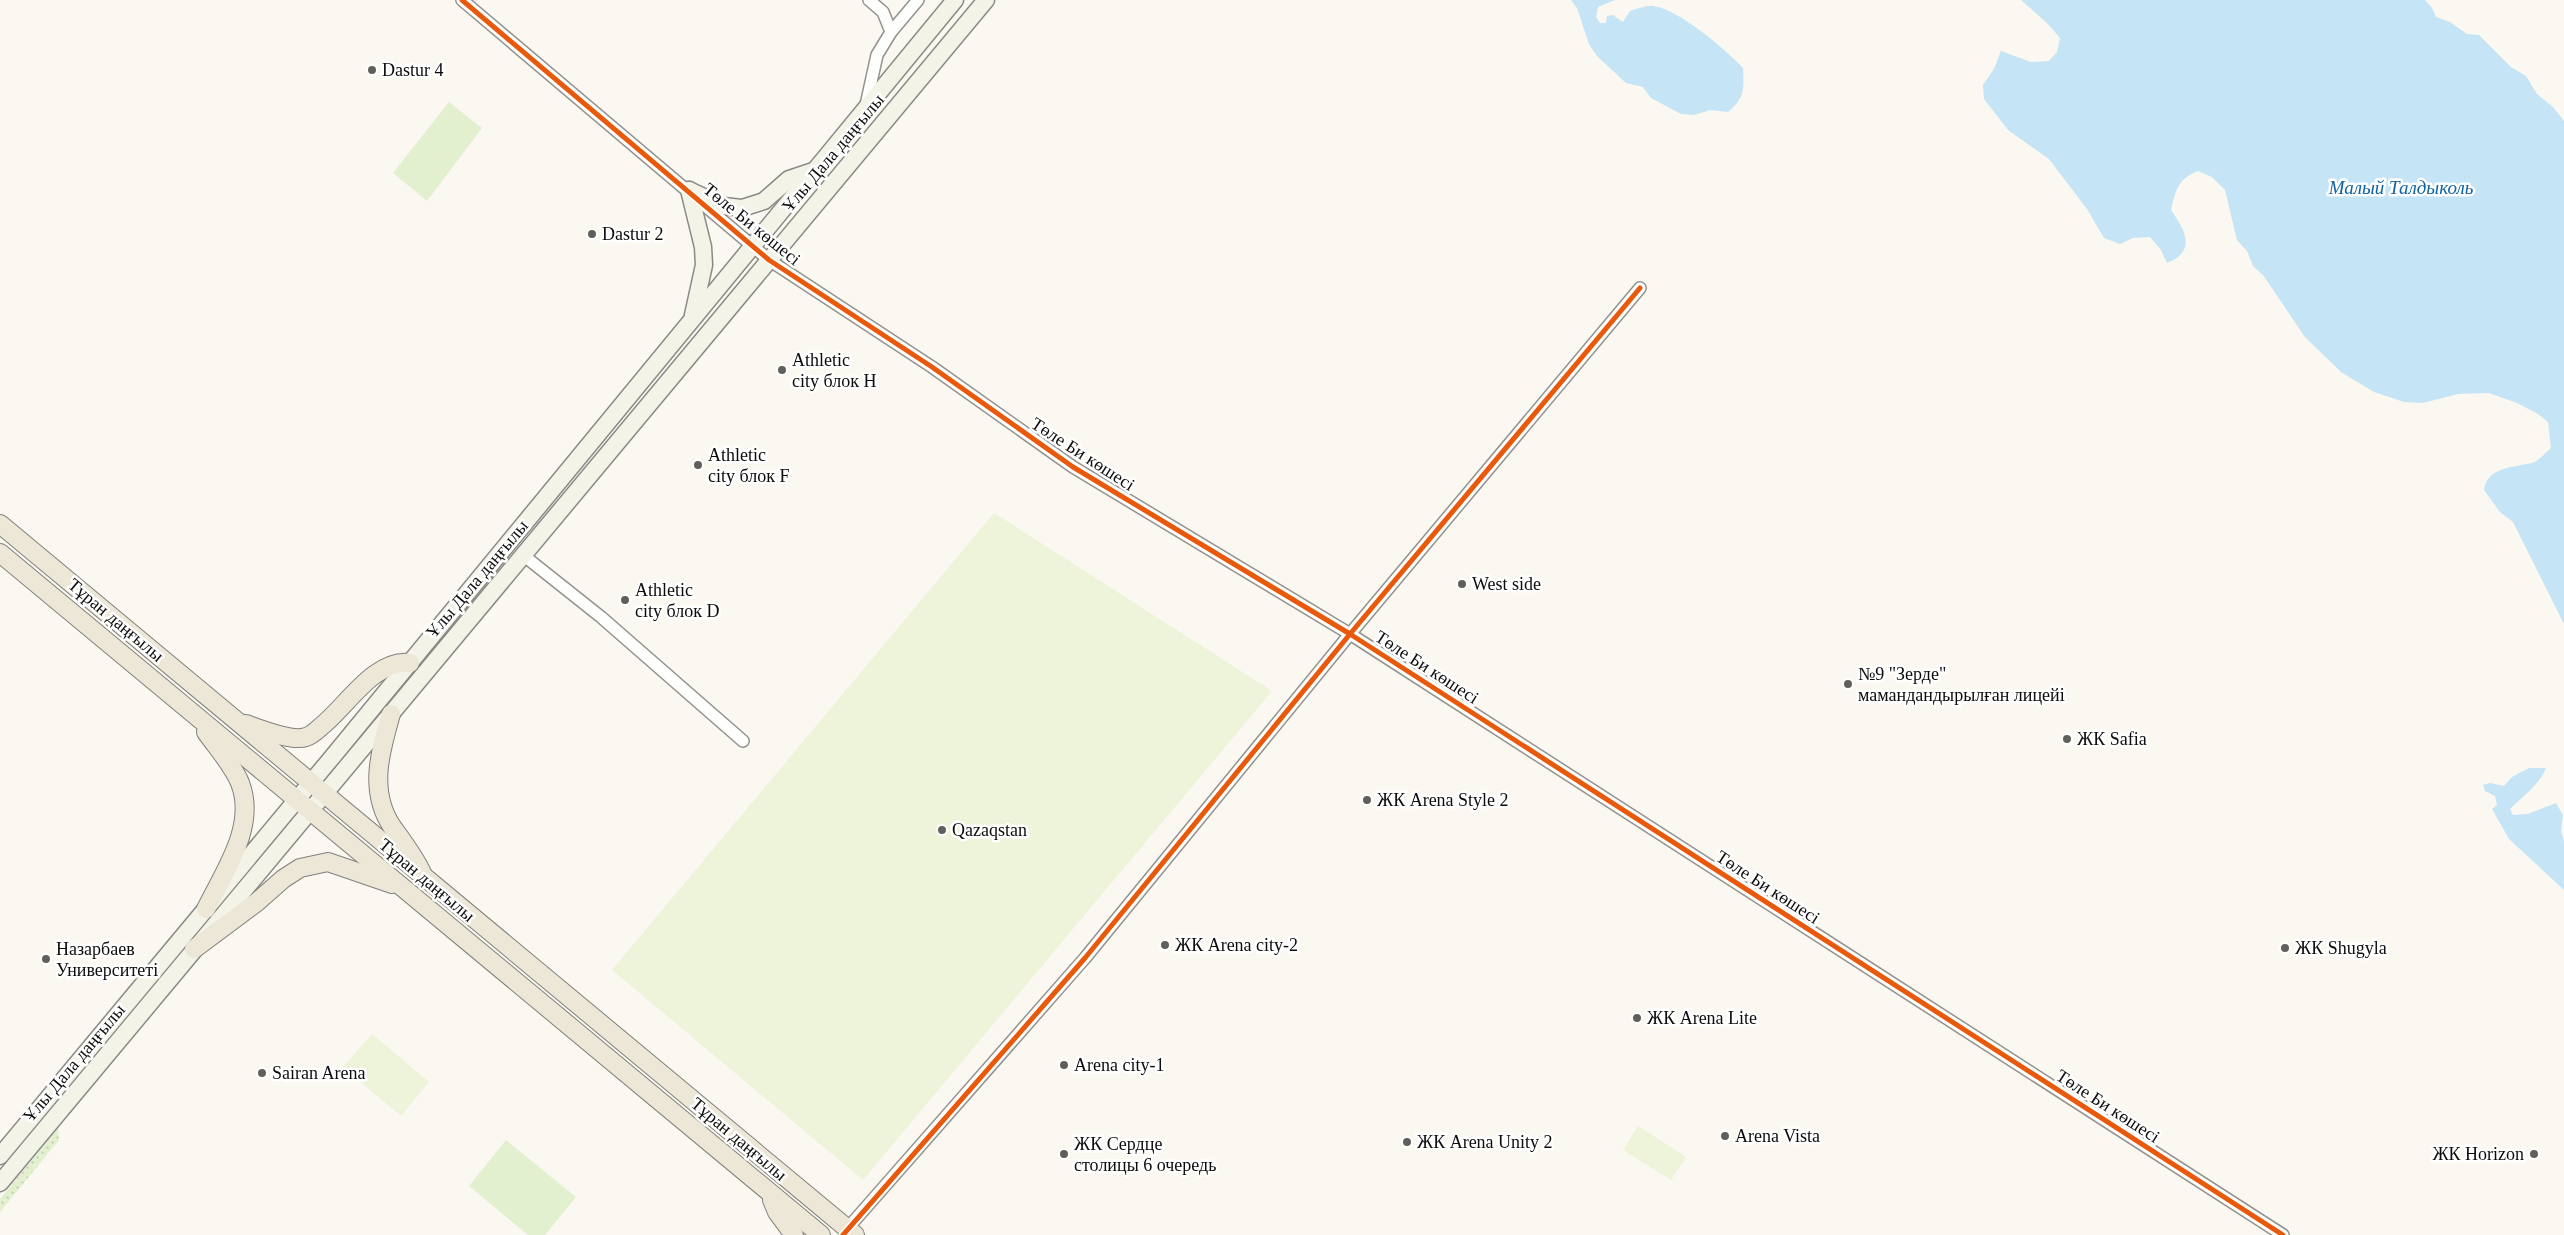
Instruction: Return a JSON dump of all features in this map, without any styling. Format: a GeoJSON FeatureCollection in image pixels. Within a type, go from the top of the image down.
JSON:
{"type":"FeatureCollection","features":[{"type":"Feature","properties":{"kind":"main road","name":"Тұран даңғылы"},"geometry":{"type":"LineString","coordinates":[[0,524],[241,723],[317,789],[848,1233]]}},
{"type":"Feature","properties":{"kind":"main road","name":"Тұран даңғылы"},"geometry":{"type":"LineString","coordinates":[[0,553],[821,1235]]}},
{"type":"Feature","properties":{"kind":"main road"},"geometry":{"type":"LineString","coordinates":[[241,723],[288,736],[305,738],[334,715],[379,672],[396,664],[410,663]]}},
{"type":"Feature","properties":{"kind":"main road"},"geometry":{"type":"LineString","coordinates":[[191,711],[240,783],[244,807],[241,838],[206,909]]}},
{"type":"Feature","properties":{"kind":"main road"},"geometry":{"type":"LineString","coordinates":[[391,714],[378,760],[379,794],[389,821],[414,854],[425,878]]}},
{"type":"Feature","properties":{"kind":"main road"},"geometry":{"type":"LineString","coordinates":[[194,949],[257,902],[283,879],[300,868],[313,864],[333,864],[403,887]]}},
{"type":"Feature","properties":{"kind":"main road"},"geometry":{"type":"LineString","coordinates":[[769,1193],[778,1212],[794,1235]]}},
{"type":"Feature","properties":{"kind":"street","name":"Төле Би көшесі"},"geometry":{"type":"LineString","coordinates":[[462,0],[689,190],[769,260],[932,367],[1073,467],[1350,634],[2283,1235]]}},
{"type":"Feature","properties":{"kind":"street"},"geometry":{"type":"LineString","coordinates":[[869,0],[883,12],[891,32]]}},
{"type":"Feature","properties":{"kind":"street"},"geometry":{"type":"LineString","coordinates":[[865,109],[877,55],[891,32],[918,0]]}},
{"type":"Feature","properties":{"kind":"street","name":"Ұлы Дала даңғылы"},"geometry":{"type":"LineString","coordinates":[[317,789],[410,663],[955,0]]}},
{"type":"Feature","properties":{"kind":"street","name":"Ұлы Дала даңғылы"},"geometry":{"type":"LineString","coordinates":[[0,1156],[206,909],[317,789],[391,714],[986,0]]}},
{"type":"Feature","properties":{"kind":"street"},"geometry":{"type":"LineString","coordinates":[[689,190],[723,206],[742,208],[764,201],[789,179],[813,171]]}},
{"type":"Feature","properties":{"kind":"street"},"geometry":{"type":"LineString","coordinates":[[689,190],[703,247],[704,265],[692,320]]}},
{"type":"Feature","properties":{"kind":"street"},"geometry":{"type":"LineString","coordinates":[[848,1233],[1085,958],[1350,634],[1640,288]]}},
{"type":"Feature","properties":{"kind":"street"},"geometry":{"type":"LineString","coordinates":[[524,555],[608,623],[743,741]]}},
{"type":"Feature","properties":{"kind":"street","name":"Ұлы Дала даңғылы"},"geometry":{"type":"LineString","coordinates":[[0,1183],[194,949],[304,804]]}},
{"type":"Feature","properties":{"kind":"green space"},"geometry":{"type":"Polygon","coordinates":[[[449,102],[482,128],[427,201],[393,173],[449,102]]]}},
{"type":"Feature","properties":{"kind":"green space","name":"Qazaqstan"},"geometry":{"type":"Polygon","coordinates":[[[994,513],[1272,691],[863,1180],[612,970],[994,513]]]}},
{"type":"Feature","properties":{"kind":"green space"},"geometry":{"type":"Polygon","coordinates":[[[372,1034],[429,1082],[401,1116],[343,1067],[372,1034]]]}},
{"type":"Feature","properties":{"kind":"green space"},"geometry":{"type":"Polygon","coordinates":[[[1638,1126],[1686,1157],[1671,1180],[1623,1150],[1638,1126]]]}},
{"type":"Feature","properties":{"kind":"green space"},"geometry":{"type":"Polygon","coordinates":[[[58,1128],[59,1140],[0,1212],[0,1199],[58,1128]]]}},
{"type":"Feature","properties":{"kind":"green space"},"geometry":{"type":"Polygon","coordinates":[[[506,1140],[576,1197],[545,1235],[528,1235],[469,1186],[506,1140]]]}},
{"type":"Feature","properties":{"kind":"water"},"geometry":{"type":"Polygon","coordinates":[[[1571,0],[1615,0],[1598,7],[1596,17],[1600,23],[1606,23],[1607,16],[1613,15],[1623,22],[1630,11],[1648,6],[1664,9],[1676,14],[1714,41],[1743,68],[1743,87],[1738,102],[1728,112],[1710,110],[1694,115],[1681,114],[1651,98],[1643,87],[1626,83],[1597,56],[1589,44],[1577,8],[1571,0]]]}},
{"type":"Feature","properties":{"kind":"water","name":"Малый Талдыколь"},"geometry":{"type":"Polygon","coordinates":[[[2021,0],[2425,0],[2432,8],[2436,17],[2450,22],[2467,34],[2479,35],[2511,67],[2526,76],[2537,94],[2553,107],[2564,121],[2564,624],[2513,522],[2500,512],[2484,490],[2486,482],[2496,472],[2535,462],[2551,448],[2548,422],[2538,414],[2517,403],[2489,393],[2458,394],[2423,403],[2404,402],[2374,392],[2341,372],[2305,337],[2263,275],[2253,266],[2247,251],[2237,240],[2225,190],[2212,177],[2198,171],[2182,181],[2176,191],[2171,210],[2184,232],[2186,240],[2182,252],[2176,258],[2167,263],[2161,250],[2150,237],[2133,238],[2120,244],[2104,238],[2087,209],[2049,159],[2008,130],[1984,99],[1983,85],[1994,69],[2001,51],[2031,62],[2049,61],[2057,52],[2060,38],[2048,24],[2021,0]]]}},
{"type":"Feature","properties":{"kind":"water"},"geometry":{"type":"Polygon","coordinates":[[[2529,768],[2546,768],[2535,785],[2510,809],[2513,815],[2528,814],[2556,803],[2563,815],[2561,831],[2564,841],[2564,890],[2509,839],[2492,809],[2497,805],[2495,796],[2485,791],[2483,785],[2490,783],[2504,786],[2512,777],[2529,768]]]}},
{"type":"Feature","properties":{"kind":"cycle path"},"geometry":{"type":"LineString","coordinates":[[462,0],[769,260],[932,367],[1073,467],[1350,634],[2283,1235]]}},
{"type":"Feature","properties":{"kind":"cycle path"},"geometry":{"type":"LineString","coordinates":[[843,1235],[1085,958],[1350,634],[1640,288]]}},
{"type":"Feature","properties":{"kind":"place","name":"Dastur 4"},"geometry":{"type":"Point","coordinates":[372,70]}},
{"type":"Feature","properties":{"kind":"place","name":"Dastur 2"},"geometry":{"type":"Point","coordinates":[592,234]}},
{"type":"Feature","properties":{"kind":"place","name":"Athletic city блок H"},"geometry":{"type":"Point","coordinates":[782,370]}},
{"type":"Feature","properties":{"kind":"place","name":"Athletic city блок F"},"geometry":{"type":"Point","coordinates":[698,465]}},
{"type":"Feature","properties":{"kind":"place","name":"West side"},"geometry":{"type":"Point","coordinates":[1462,584]}},
{"type":"Feature","properties":{"kind":"place","name":"Athletic city блок D"},"geometry":{"type":"Point","coordinates":[625,600]}},
{"type":"Feature","properties":{"kind":"place","name":"№9 \"Зерде\" мамандандырылған лицейі"},"geometry":{"type":"Point","coordinates":[1848,684]}},
{"type":"Feature","properties":{"kind":"place","name":"ЖК Safia"},"geometry":{"type":"Point","coordinates":[2067,739]}},
{"type":"Feature","properties":{"kind":"place","name":"ЖК Arena Style 2"},"geometry":{"type":"Point","coordinates":[1367,800]}},
{"type":"Feature","properties":{"kind":"place","name":"Qazaqstan"},"geometry":{"type":"Point","coordinates":[942,830]}},
{"type":"Feature","properties":{"kind":"place","name":"ЖК Arena city-2"},"geometry":{"type":"Point","coordinates":[1165,945]}},
{"type":"Feature","properties":{"kind":"place","name":"ЖК Shugyla"},"geometry":{"type":"Point","coordinates":[2285,948]}},
{"type":"Feature","properties":{"kind":"place","name":"Назарбаев Университеті"},"geometry":{"type":"Point","coordinates":[46,959]}},
{"type":"Feature","properties":{"kind":"place","name":"ЖК Arena Lite"},"geometry":{"type":"Point","coordinates":[1637,1018]}},
{"type":"Feature","properties":{"kind":"place","name":"Arena city-1"},"geometry":{"type":"Point","coordinates":[1064,1065]}},
{"type":"Feature","properties":{"kind":"place","name":"Sairan Arena"},"geometry":{"type":"Point","coordinates":[262,1073]}},
{"type":"Feature","properties":{"kind":"place","name":"Arena Vista"},"geometry":{"type":"Point","coordinates":[1725,1136]}},
{"type":"Feature","properties":{"kind":"place","name":"ЖК Arena Unity 2"},"geometry":{"type":"Point","coordinates":[1407,1142]}},
{"type":"Feature","properties":{"kind":"place","name":"ЖК Сердце столицы 6 очередь"},"geometry":{"type":"Point","coordinates":[1064,1154]}},
{"type":"Feature","properties":{"kind":"place","name":"ЖК Horizon"},"geometry":{"type":"Point","coordinates":[2534,1154]}}]}
